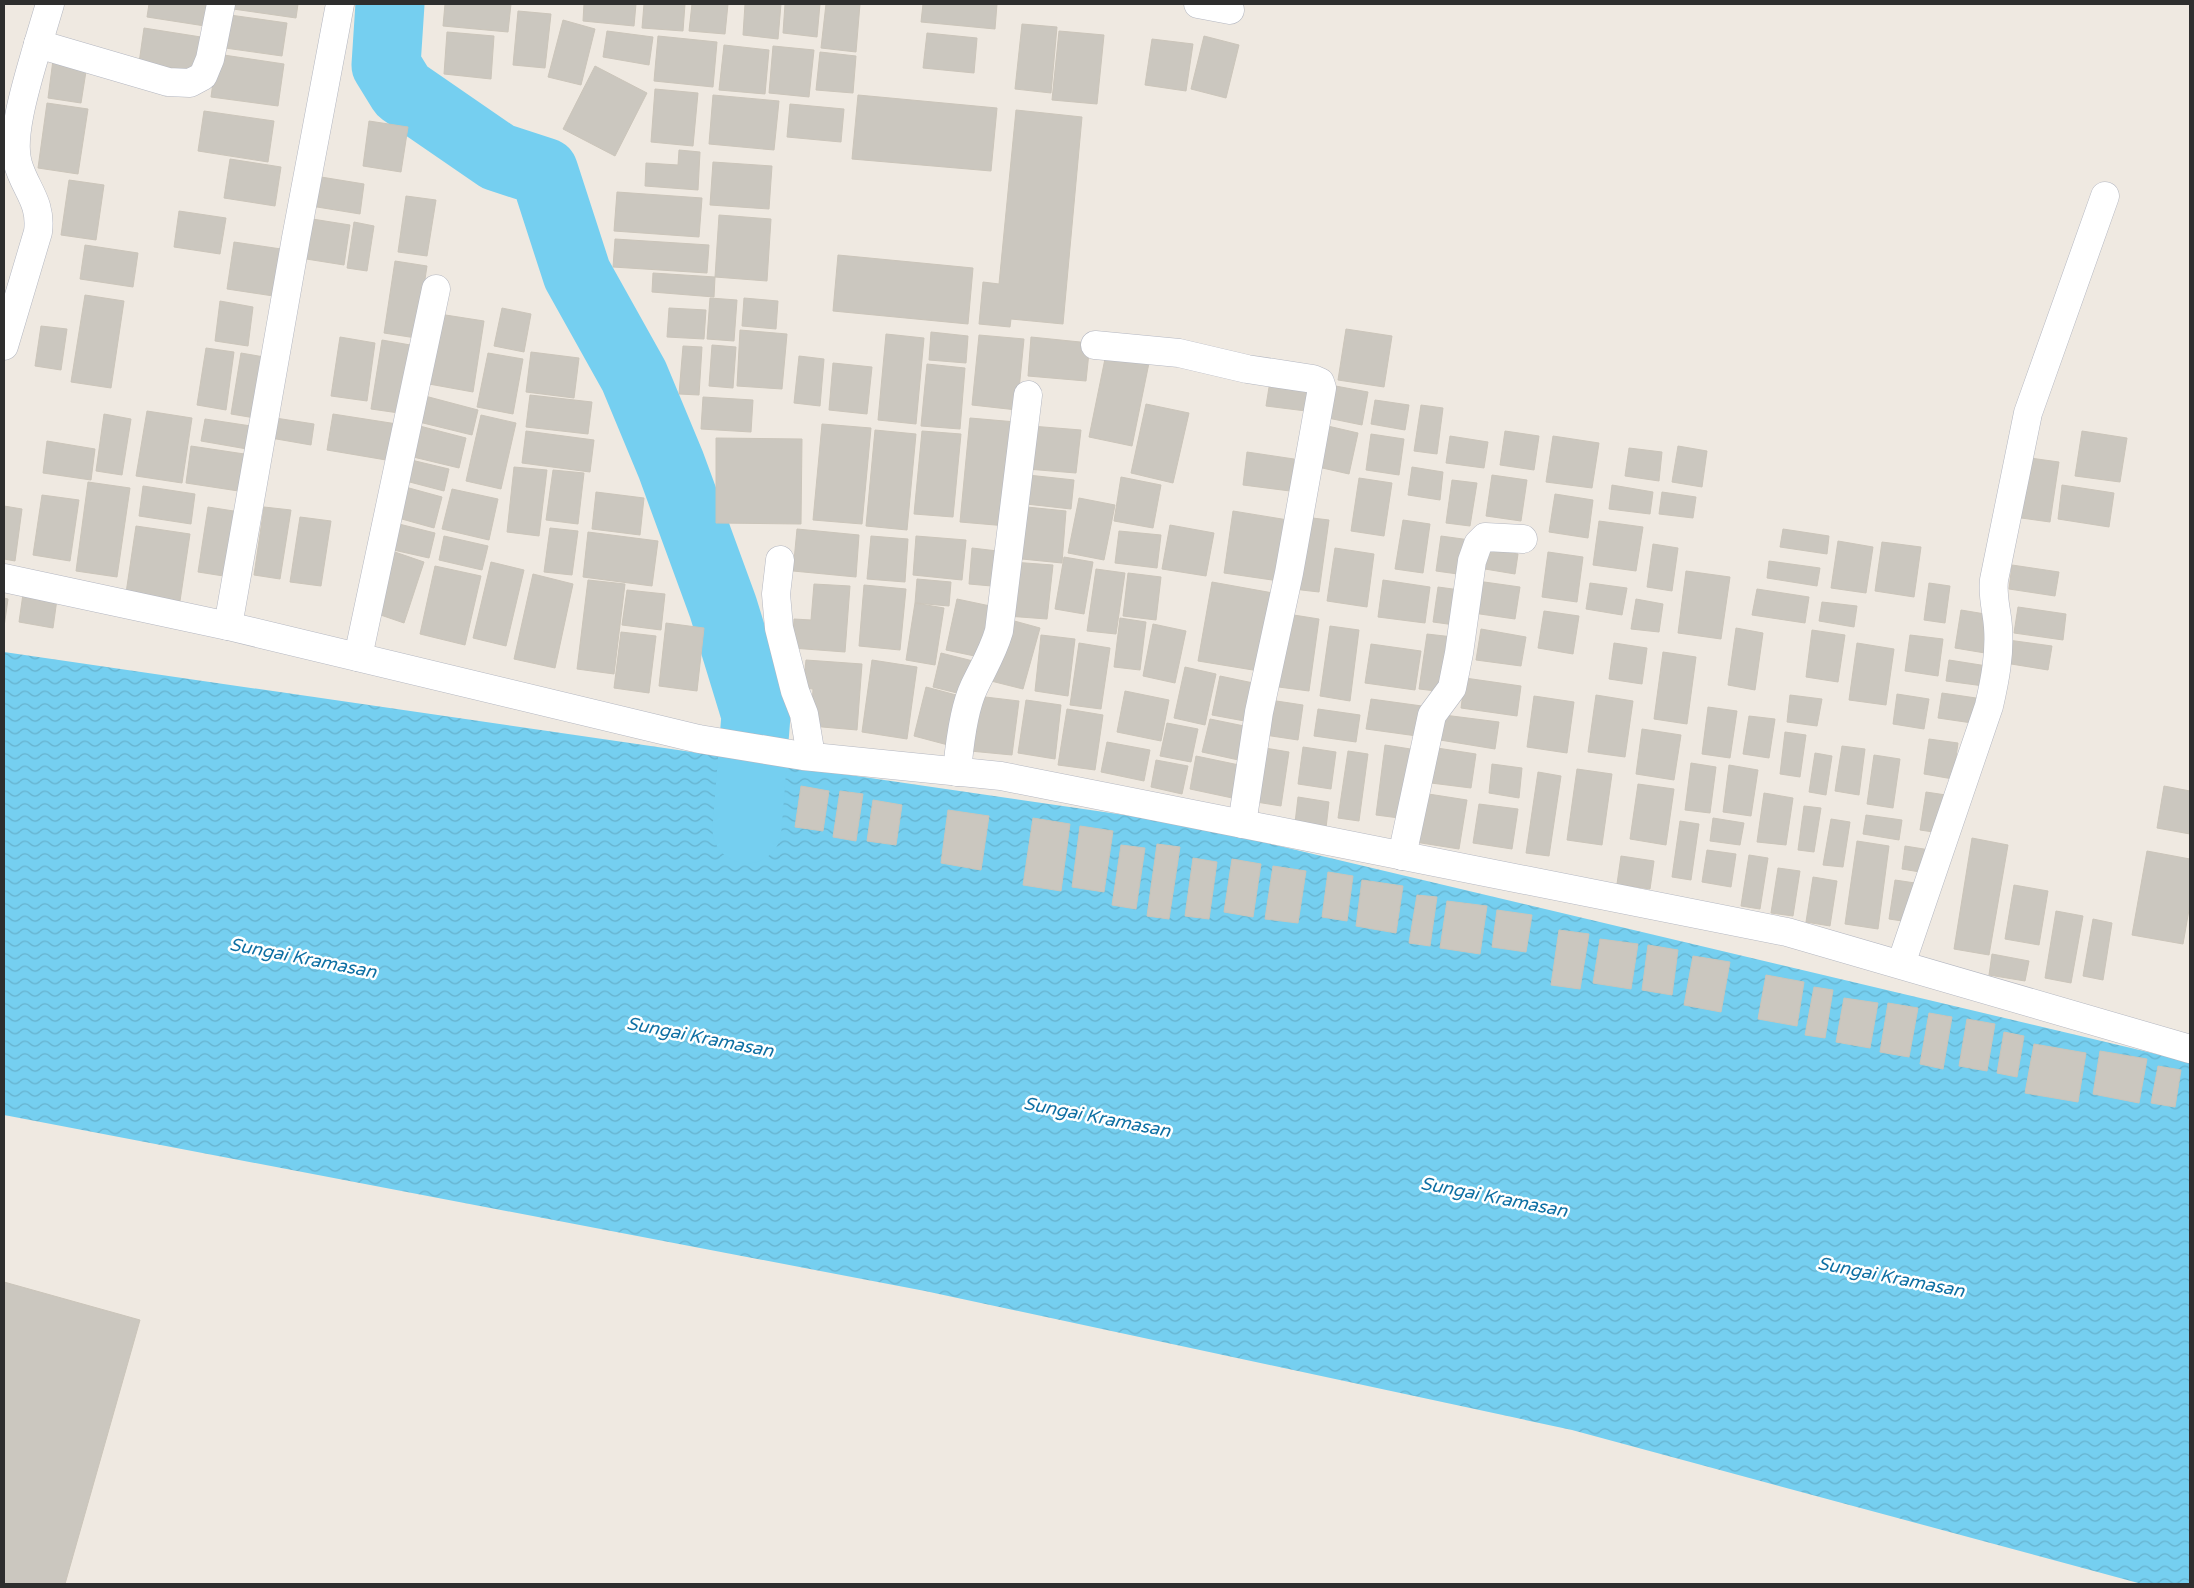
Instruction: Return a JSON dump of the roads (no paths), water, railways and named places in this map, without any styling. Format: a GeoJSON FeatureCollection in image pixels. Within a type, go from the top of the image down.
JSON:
{"type":"FeatureCollection","features":[{"type":"Feature","properties":{"kind":"street"},"geometry":{"type":"LineString","coordinates":[[4,346],[38,232],[40,218],[38,207],[18,164],[16,143],[24,94],[50,4]]}},
{"type":"Feature","properties":{"kind":"street"},"geometry":{"type":"LineString","coordinates":[[38,44],[168,82],[190,83],[203,76],[210,59],[220,4]]}},
{"type":"Feature","properties":{"kind":"street"},"geometry":{"type":"LineString","coordinates":[[228,626],[296,238],[340,4]]}},
{"type":"Feature","properties":{"kind":"street"},"geometry":{"type":"LineString","coordinates":[[1198,4],[1230,10]]}},
{"type":"Feature","properties":{"kind":"street"},"geometry":{"type":"LineString","coordinates":[[1901,964],[1989,706],[1996,675],[1999,648],[1998,626],[1992,593],[2028,413],[2105,196]]}},
{"type":"Feature","properties":{"kind":"street"},"geometry":{"type":"LineString","coordinates":[[358,657],[436,289]]}},
{"type":"Feature","properties":{"kind":"street"},"geometry":{"type":"LineString","coordinates":[[1095,345],[1179,353],[1246,369],[1313,379],[1320,382],[1322,388],[1289,573],[1259,712],[1242,824]]}},
{"type":"Feature","properties":{"kind":"street"},"geometry":{"type":"LineString","coordinates":[[958,772],[969,702],[974,687],[994,650],[1000,630],[1028,395]]}},
{"type":"Feature","properties":{"kind":"street"},"geometry":{"type":"LineString","coordinates":[[1402,856],[1432,715],[1452,688],[1472,561],[1478,544],[1485,536],[1524,539]]}},
{"type":"Feature","properties":{"kind":"street"},"geometry":{"type":"LineString","coordinates":[[780,560],[776,594],[779,628],[795,691],[804,714],[807,756]]}},
{"type":"Feature","properties":{"kind":"street"},"geometry":{"type":"LineString","coordinates":[[4,578],[228,626],[699,740],[807,756],[1001,776],[1787,932],[2190,1047]]}},
{"type":"Feature","properties":{"kind":"water","name":"Sungai Kramasan"},"geometry":{"type":"Polygon","coordinates":[[[4,652],[1187,824],[2190,1062],[2190,1584],[2142,1584],[1572,1430],[925,1291],[4,1115],[4,652]]]}},
{"type":"Feature","properties":{"kind":"waterway"},"geometry":{"type":"LineString","coordinates":[[390,4],[386,65],[402,91],[498,157],[544,172],[577,274],[634,376],[671,465],[723,607],[756,715],[747,829]]}}]}
